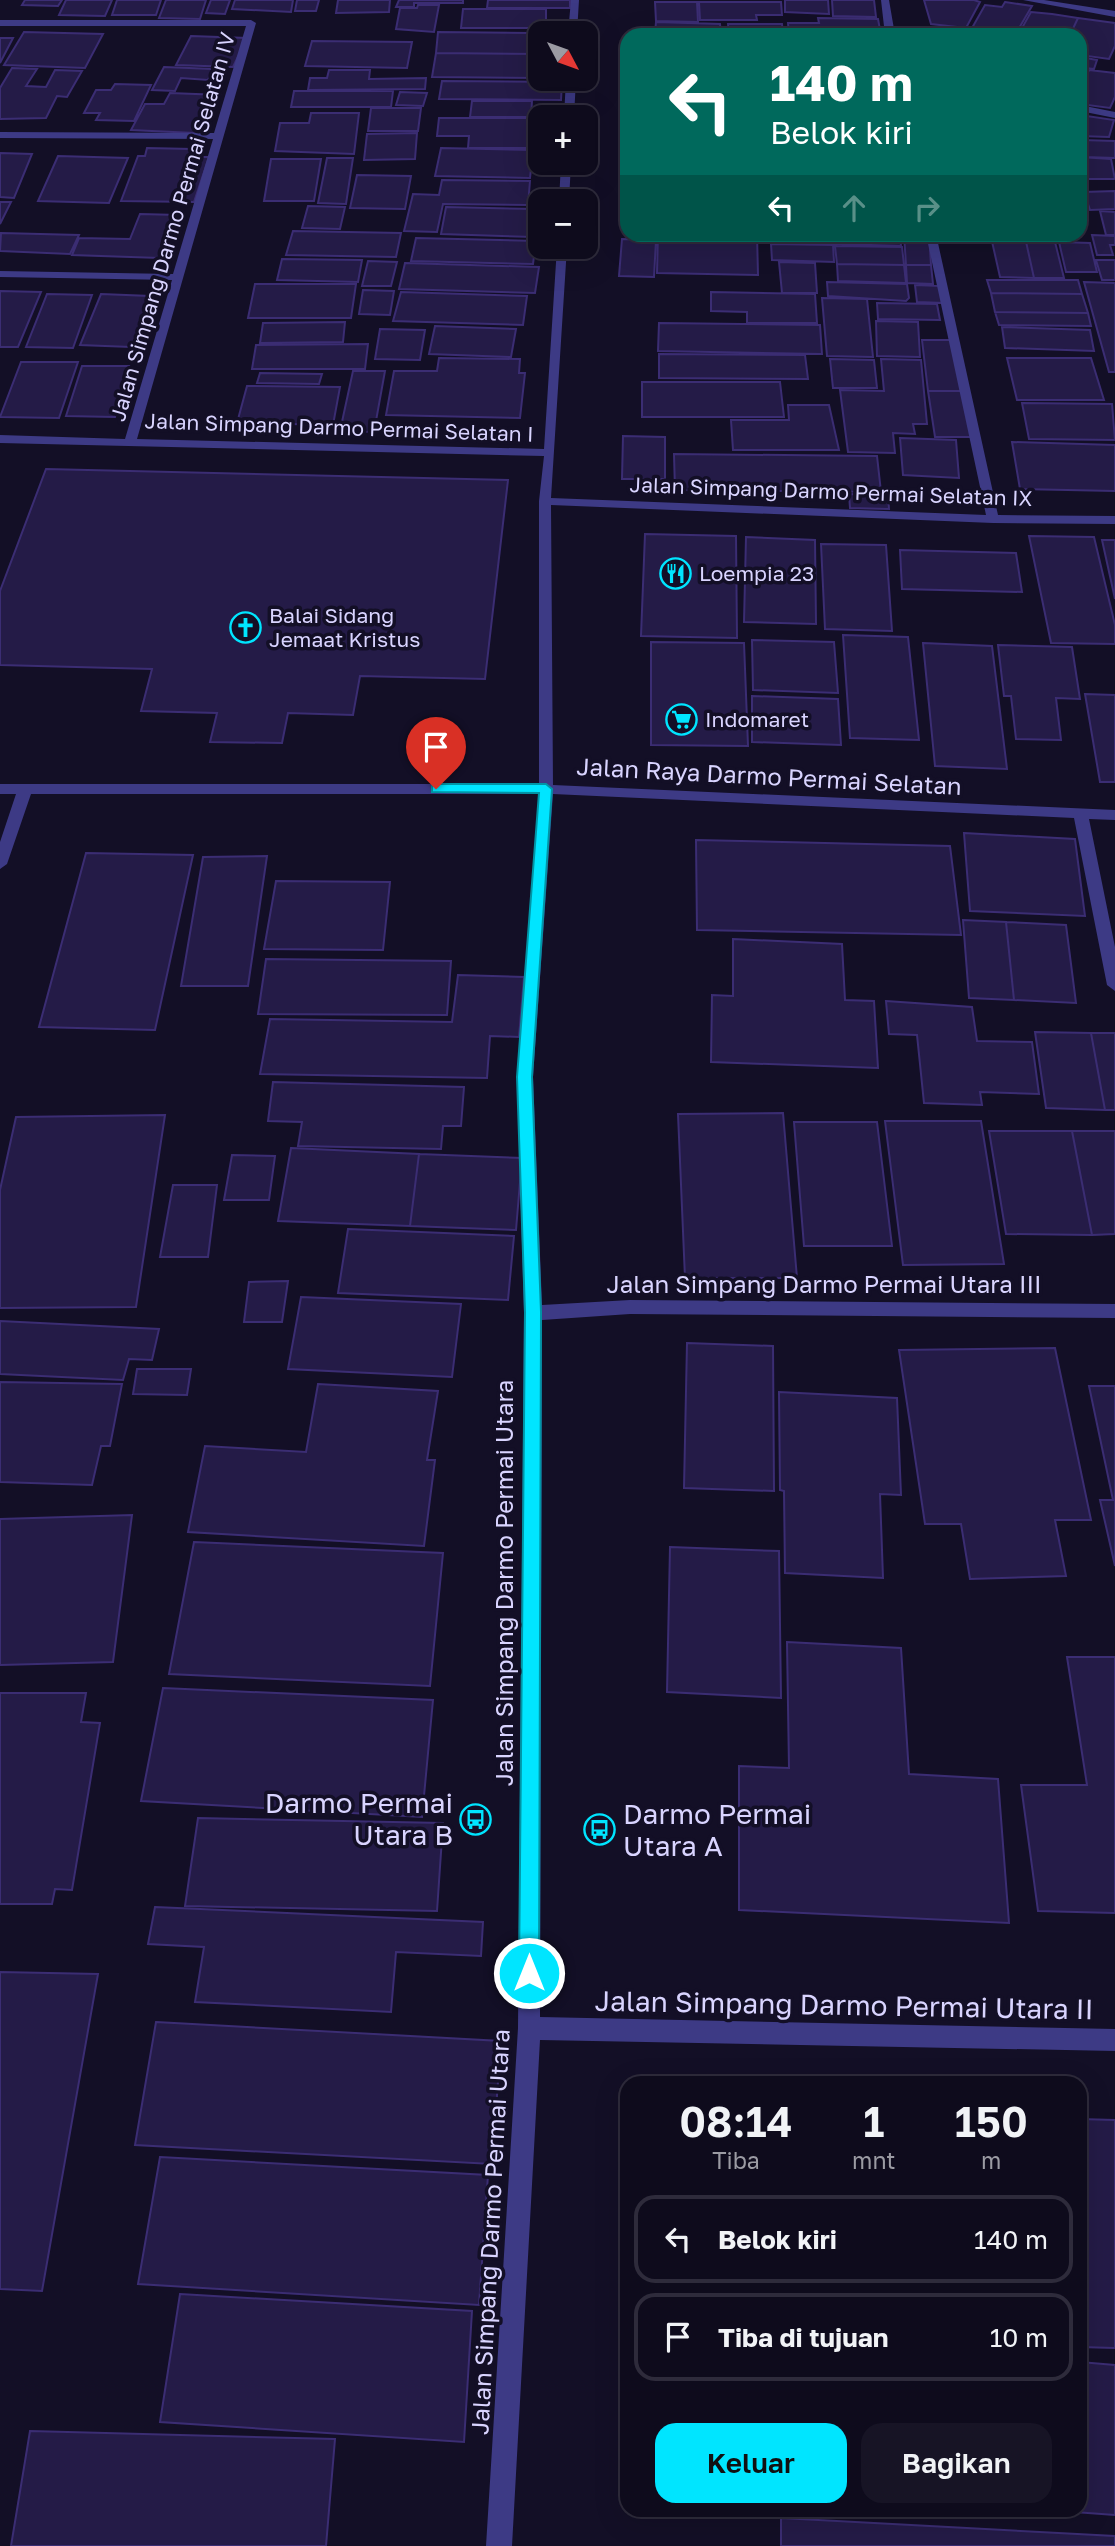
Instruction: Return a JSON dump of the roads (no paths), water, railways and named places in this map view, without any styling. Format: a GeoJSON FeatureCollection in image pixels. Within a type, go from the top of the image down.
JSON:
{"type":"FeatureCollection","features":[{"type":"Feature","properties":{"kind":"street"},"geometry":{"type":"LineString","coordinates":[[574,21],[575,0]]}},
{"type":"Feature","properties":{"kind":"street"},"geometry":{"type":"LineString","coordinates":[[885,0],[890,28]]}},
{"type":"Feature","properties":{"kind":"street"},"geometry":{"type":"LineString","coordinates":[[1027,0],[1115,14]]}},
{"type":"Feature","properties":{"kind":"street","name":"Jalan Simpang Darmo Permai Selatan IV"},"geometry":{"type":"LineString","coordinates":[[0,23],[251,23],[131,440]]}},
{"type":"Feature","properties":{"kind":"street"},"geometry":{"type":"LineString","coordinates":[[1087,109],[1115,114]]}},
{"type":"Feature","properties":{"kind":"street"},"geometry":{"type":"LineString","coordinates":[[0,135],[220,136]]}},
{"type":"Feature","properties":{"kind":"street"},"geometry":{"type":"LineString","coordinates":[[933,242],[993,519]]}},
{"type":"Feature","properties":{"kind":"street","name":"Jalan Simpang Darmo Permai Utara"},"geometry":{"type":"LineString","coordinates":[[499,2546],[529,2028],[533,1312],[525,1077],[546,789],[545,501],[561,259]]}},
{"type":"Feature","properties":{"kind":"street"},"geometry":{"type":"LineString","coordinates":[[0,274],[176,277]]}},
{"type":"Feature","properties":{"kind":"street","name":"Jalan Simpang Darmo Permai Selatan I"},"geometry":{"type":"LineString","coordinates":[[0,439],[131,440],[550,453]]}},
{"type":"Feature","properties":{"kind":"street","name":"Jalan Simpang Darmo Permai Selatan IX"},"geometry":{"type":"LineString","coordinates":[[545,501],[993,519],[1115,520]]}},
{"type":"Feature","properties":{"kind":"street","name":"Jalan Raya Darmo Permai Selatan"},"geometry":{"type":"LineString","coordinates":[[0,789],[546,789],[1115,816]]}},
{"type":"Feature","properties":{"kind":"street"},"geometry":{"type":"LineString","coordinates":[[0,864],[25,789]]}},
{"type":"Feature","properties":{"kind":"street"},"geometry":{"type":"LineString","coordinates":[[1081,815],[1115,985]]}},
{"type":"Feature","properties":{"kind":"street","name":"Jalan Simpang Darmo Permai Utara III"},"geometry":{"type":"LineString","coordinates":[[533,1312],[630,1307],[1115,1311]]}},
{"type":"Feature","properties":{"kind":"street","name":"Jalan Simpang Darmo Permai Utara II"},"geometry":{"type":"LineString","coordinates":[[529,2028],[1115,2040]]}},
{"type":"Feature","properties":{"kind":"place","name":"Loempia 23"},"geometry":{"type":"Point","coordinates":[676,574]}},
{"type":"Feature","properties":{"kind":"place","name":"Balai Sidang Jemaat Kristus"},"geometry":{"type":"Point","coordinates":[246,628]}},
{"type":"Feature","properties":{"kind":"place","name":"Indomaret"},"geometry":{"type":"Point","coordinates":[682,720]}},
{"type":"Feature","properties":{"kind":"place","name":"Darmo Permai Utara B"},"geometry":{"type":"Point","coordinates":[476,1819]}},
{"type":"Feature","properties":{"kind":"place","name":"Darmo Permai Utara A"},"geometry":{"type":"Point","coordinates":[600,1830]}}]}
